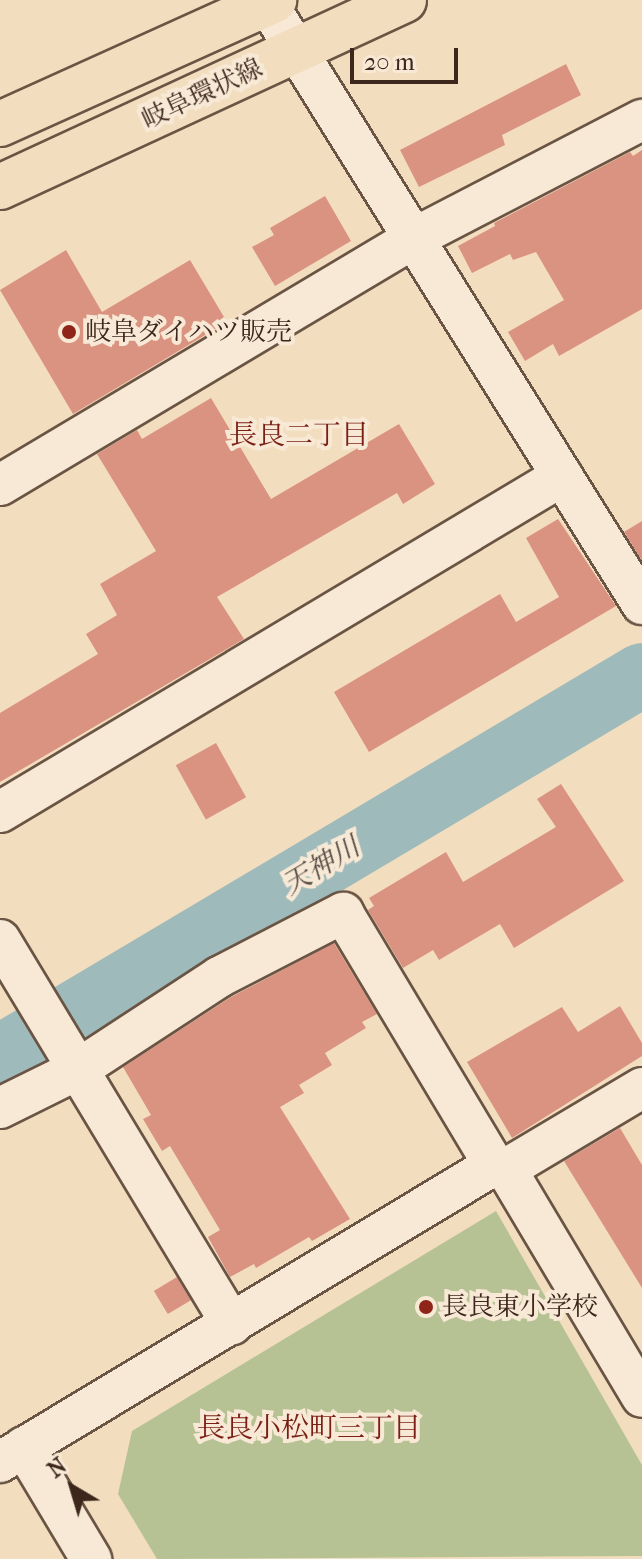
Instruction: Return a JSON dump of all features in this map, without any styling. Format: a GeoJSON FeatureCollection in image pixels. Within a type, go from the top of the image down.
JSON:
{"type":"FeatureCollection","features":[{"type":"Feature","properties":{"kind":"main road","name":"岐阜環状線"},"geometry":{"type":"LineString","coordinates":[[0,187],[404,0]]}},
{"type":"Feature","properties":{"kind":"main road"},"geometry":{"type":"LineString","coordinates":[[0,124],[269,1]]}},
{"type":"Feature","properties":{"kind":"street"},"geometry":{"type":"LineString","coordinates":[[269,1],[296,50],[642,604]]}},
{"type":"Feature","properties":{"kind":"street"},"geometry":{"type":"LineString","coordinates":[[0,485],[414,238],[642,120]]}},
{"type":"Feature","properties":{"kind":"street"},"geometry":{"type":"LineString","coordinates":[[0,812],[562,476]]}},
{"type":"Feature","properties":{"kind":"street"},"geometry":{"type":"LineString","coordinates":[[0,1108],[72,1062],[219,977],[343,913],[642,1397]]}},
{"type":"Feature","properties":{"kind":"street"},"geometry":{"type":"LineString","coordinates":[[0,940],[232,1324]]}},
{"type":"Feature","properties":{"kind":"street"},"geometry":{"type":"LineString","coordinates":[[91,1559],[12,1455],[500,1167],[642,1088]]}},
{"type":"Feature","properties":{"kind":"green space","name":"長良東小学校"},"geometry":{"type":"Polygon","coordinates":[[[496,1211],[642,1465],[642,1556],[157,1559],[118,1494],[132,1431],[496,1211]]]}},
{"type":"Feature","properties":{"kind":"building"},"geometry":{"type":"Polygon","coordinates":[[[566,64],[581,95],[502,135],[505,145],[419,187],[400,150],[566,64]]]}},
{"type":"Feature","properties":{"kind":"building"},"geometry":{"type":"Polygon","coordinates":[[[642,150],[642,309],[559,356],[553,344],[525,361],[508,332],[564,300],[536,252],[513,260],[510,254],[472,273],[458,246],[495,226],[494,223],[630,152],[633,156],[642,150]]]}},
{"type":"Feature","properties":{"kind":"building"},"geometry":{"type":"Polygon","coordinates":[[[325,196],[351,241],[275,286],[252,247],[274,235],[270,228],[325,196]]]}},
{"type":"Feature","properties":{"kind":"building"},"geometry":{"type":"Polygon","coordinates":[[[66,250],[102,312],[190,260],[227,322],[73,414],[0,290],[66,250]]]}},
{"type":"Feature","properties":{"kind":"building"},"geometry":{"type":"Polygon","coordinates":[[[211,398],[271,499],[399,424],[435,484],[403,504],[397,493],[217,597],[244,639],[0,782],[0,713],[98,654],[86,634],[117,615],[100,584],[156,551],[97,454],[137,430],[142,439],[211,398]]]}},
{"type":"Feature","properties":{"kind":"building"},"geometry":{"type":"Polygon","coordinates":[[[558,519],[616,606],[369,752],[334,692],[500,594],[516,622],[559,597],[526,538],[558,519]]]}},
{"type":"Feature","properties":{"kind":"building"},"geometry":{"type":"Polygon","coordinates":[[[642,521],[642,561],[624,532],[642,521]]]}},
{"type":"Feature","properties":{"kind":"building"},"geometry":{"type":"Polygon","coordinates":[[[216,743],[246,797],[206,820],[176,765],[216,743]]]}},
{"type":"Feature","properties":{"kind":"building"},"geometry":{"type":"Polygon","coordinates":[[[561,784],[624,881],[514,948],[500,924],[439,960],[433,950],[403,968],[368,910],[374,906],[369,898],[446,852],[463,882],[556,827],[537,799],[561,784]]]}},
{"type":"Feature","properties":{"kind":"building"},"geometry":{"type":"Polygon","coordinates":[[[334,943],[377,1014],[362,1022],[366,1028],[325,1053],[332,1065],[299,1085],[304,1093],[280,1107],[350,1219],[312,1241],[309,1237],[256,1268],[254,1264],[230,1277],[208,1237],[220,1230],[170,1146],[162,1151],[143,1119],[151,1115],[123,1067],[231,997],[334,943]]]}},
{"type":"Feature","properties":{"kind":"building"},"geometry":{"type":"Polygon","coordinates":[[[620,1006],[642,1043],[642,1056],[512,1138],[467,1062],[562,1007],[578,1032],[620,1006]]]}},
{"type":"Feature","properties":{"kind":"building"},"geometry":{"type":"Polygon","coordinates":[[[620,1128],[642,1165],[642,1288],[564,1161],[620,1128]]]}},
{"type":"Feature","properties":{"kind":"building"},"geometry":{"type":"Polygon","coordinates":[[[177,1277],[191,1300],[168,1314],[154,1291],[177,1277]]]}},
{"type":"Feature","properties":{"kind":"waterway","name":"天神川"},"geometry":{"type":"LineString","coordinates":[[0,1057],[642,675]]}},
{"type":"Feature","properties":{"kind":"place","name":"岐阜ダイハツ販売"},"geometry":{"type":"Point","coordinates":[69,332]}},
{"type":"Feature","properties":{"kind":"place","name":"長良東小学校"},"geometry":{"type":"Point","coordinates":[426,1307]}},
{"type":"Feature","properties":{"kind":"district","name":"長良二丁目"},"geometry":{"type":"Point","coordinates":[299,435]}},
{"type":"Feature","properties":{"kind":"district","name":"長良小松町三丁目"},"geometry":{"type":"Point","coordinates":[309,1428]}}]}
